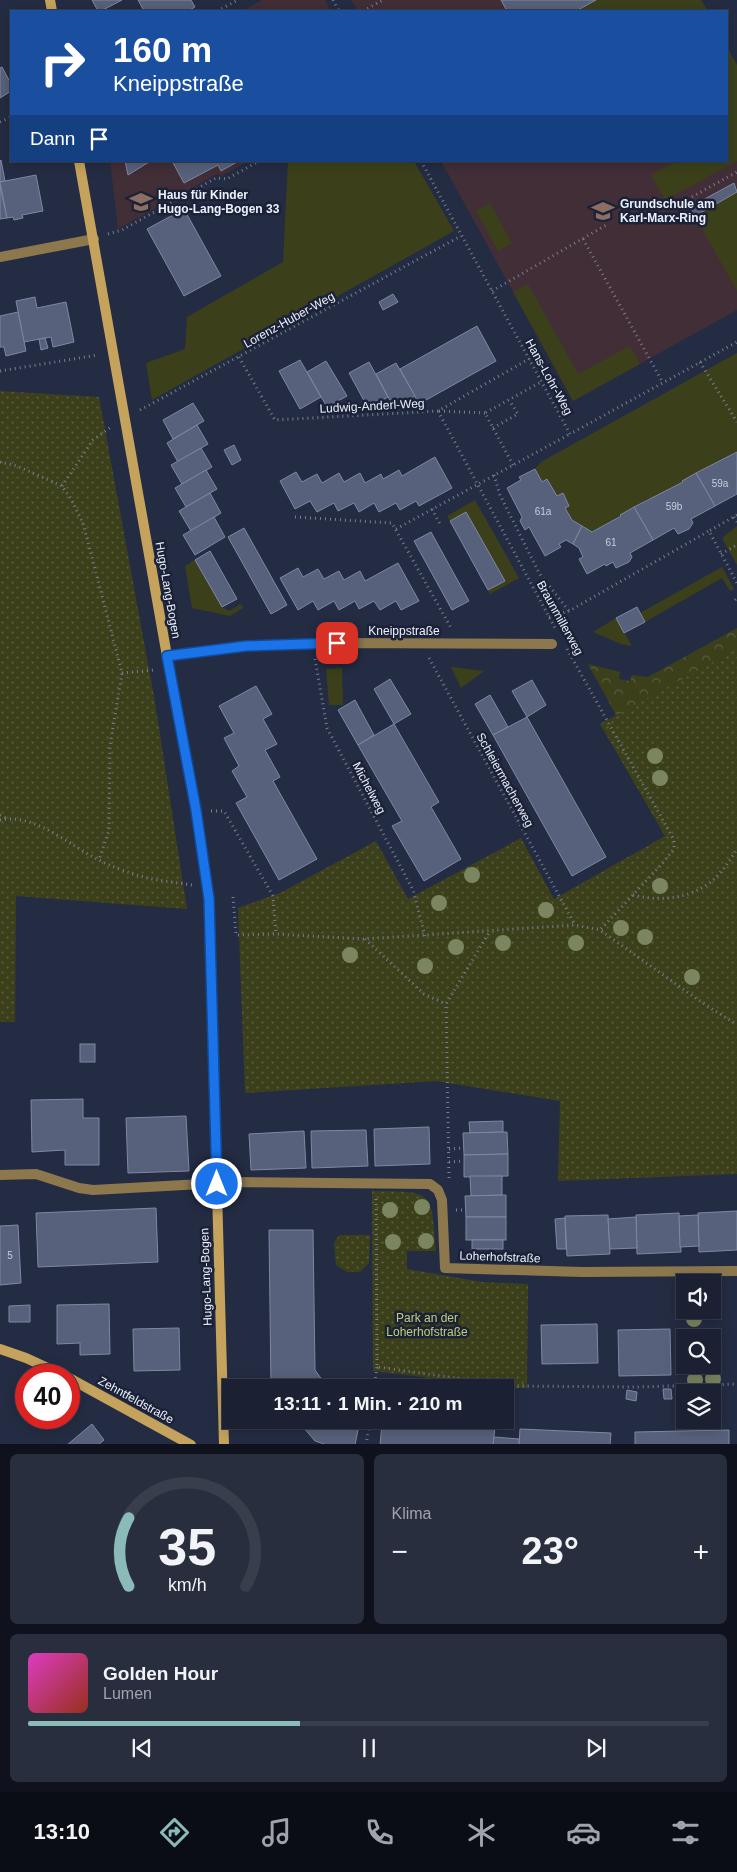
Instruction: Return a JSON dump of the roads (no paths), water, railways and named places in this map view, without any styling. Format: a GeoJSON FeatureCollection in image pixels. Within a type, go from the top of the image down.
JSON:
{"type":"FeatureCollection","features":[{"type":"Feature","properties":{"kind":"street","name":"Hugo-Lang-Bogen"},"geometry":{"type":"LineString","coordinates":[[79,162],[169,669],[196,810],[209,899],[224,1444]]}},
{"type":"Feature","properties":{"kind":"street"},"geometry":{"type":"LineString","coordinates":[[0,257],[94,239]]}},
{"type":"Feature","properties":{"kind":"street","name":"Kneippstraße"},"geometry":{"type":"LineString","coordinates":[[167,656],[246,646],[312,644],[552,644]]}},
{"type":"Feature","properties":{"kind":"street"},"geometry":{"type":"LineString","coordinates":[[0,1175],[36,1174],[78,1188],[93,1190],[217,1184]]}},
{"type":"Feature","properties":{"kind":"street","name":"Loherhofstraße"},"geometry":{"type":"LineString","coordinates":[[217,1184],[238,1182],[430,1184],[438,1190],[442,1200],[445,1268],[582,1272],[737,1271]]}},
{"type":"Feature","properties":{"kind":"street"},"geometry":{"type":"LineString","coordinates":[[0,1349],[39,1364]]}},
{"type":"Feature","properties":{"kind":"street","name":"Zehntfeldstraße"},"geometry":{"type":"LineString","coordinates":[[80,1384],[190,1444]]}},
{"type":"Feature","properties":{"kind":"place","name":"Haus für Kinder Hugo-Lang-Bogen 33"},"geometry":{"type":"Point","coordinates":[141,202]}},
{"type":"Feature","properties":{"kind":"place","name":"Grundschule am Karl-Marx-Ring"},"geometry":{"type":"Point","coordinates":[603,211]}},
{"type":"Feature","properties":{"kind":"park label","name":"Park an der Loherhofstraße"},"geometry":{"type":"Point","coordinates":[427,1325]}}]}
